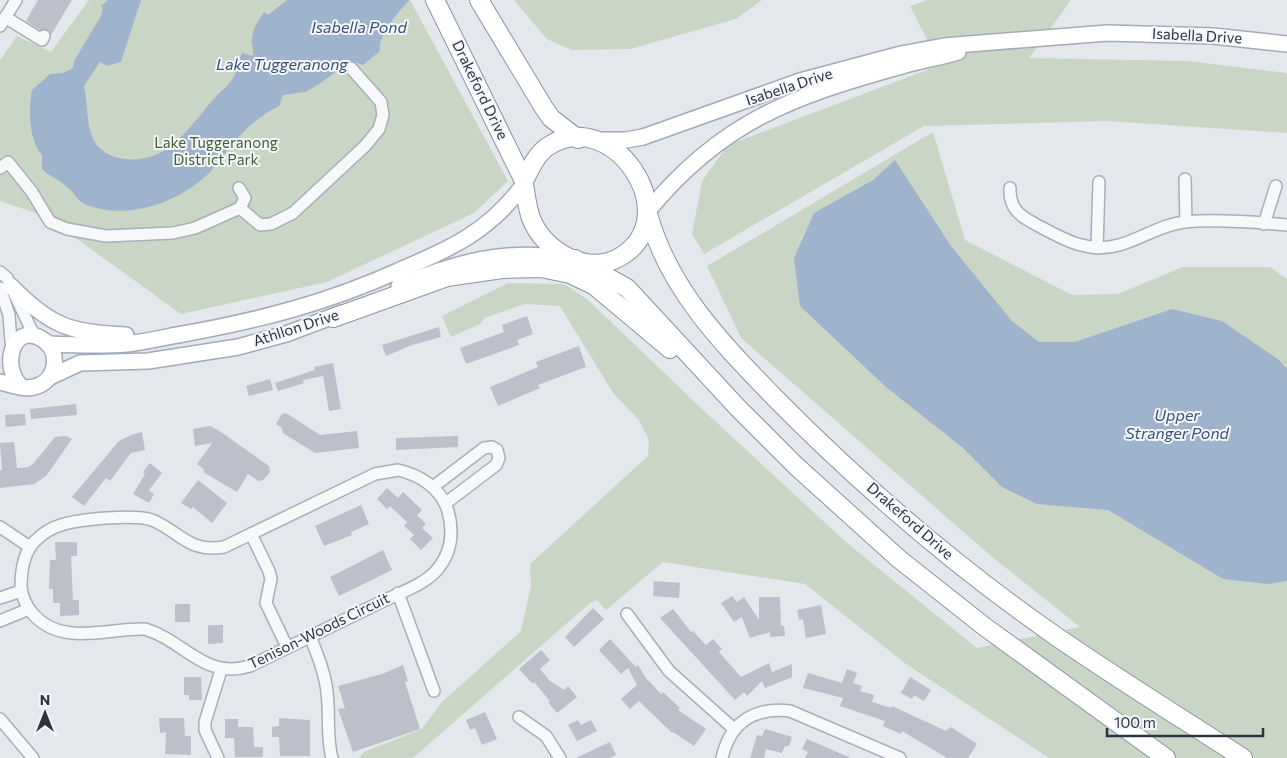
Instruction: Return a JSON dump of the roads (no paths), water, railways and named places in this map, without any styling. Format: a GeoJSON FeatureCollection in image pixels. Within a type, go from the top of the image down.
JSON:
{"type":"FeatureCollection","features":[{"type":"Feature","properties":{"kind":"highway","name":"Drakeford Drive"},"geometry":{"type":"LineString","coordinates":[[434,0],[524,182]]}},
{"type":"Feature","properties":{"kind":"highway"},"geometry":{"type":"LineString","coordinates":[[478,0],[551,118],[586,140],[611,148],[632,166],[641,181],[648,213],[641,234],[627,253],[604,263],[571,259]]}},
{"type":"Feature","properties":{"kind":"highway"},"geometry":{"type":"LineString","coordinates":[[586,140],[566,139],[548,146],[537,157],[524,182],[529,213],[538,231],[549,244],[571,259],[627,288],[738,408],[803,473],[899,559],[985,627],[1166,758]]}},
{"type":"Feature","properties":{"kind":"highway","name":"Drakeford Drive"},"geometry":{"type":"LineString","coordinates":[[648,213],[656,242],[676,282],[689,301],[740,361],[801,424],[922,533],[988,586],[1056,636],[1243,758]]}},
{"type":"Feature","properties":{"kind":"highway"},"geometry":{"type":"LineString","coordinates":[[333,318],[447,277],[528,268],[557,270],[583,279],[613,299],[662,342],[719,397],[738,408]]}},
{"type":"Feature","properties":{"kind":"main road","name":"Isabella Drive"},"geometry":{"type":"LineString","coordinates":[[586,140],[626,140],[643,137],[800,81],[901,54],[944,46],[1054,36],[1117,33],[1213,36],[1287,44]]}},
{"type":"Feature","properties":{"kind":"main road","name":"Isabella Drive"},"geometry":{"type":"LineString","coordinates":[[648,213],[681,173],[702,154],[765,112],[831,87],[988,43]]}},
{"type":"Feature","properties":{"kind":"main road","name":"Athllon Drive"},"geometry":{"type":"LineString","coordinates":[[7,344],[28,335],[42,340],[97,346],[165,337],[226,326],[313,305],[394,273],[458,244],[475,233],[508,206],[524,182]]}},
{"type":"Feature","properties":{"kind":"main road","name":"Athllon Drive"},"geometry":{"type":"LineString","coordinates":[[0,382],[22,387],[34,387],[80,363],[168,359],[238,346],[286,334],[333,318],[358,304],[439,269],[476,259],[516,254],[571,259]]}},
{"type":"Feature","properties":{"kind":"main road"},"geometry":{"type":"LineString","coordinates":[[5,287],[50,320],[67,327],[99,334],[144,339]]}},
{"type":"Feature","properties":{"kind":"main road"},"geometry":{"type":"LineString","coordinates":[[42,340],[55,360],[50,377]]}},
{"type":"Feature","properties":{"kind":"main road"},"geometry":{"type":"LineString","coordinates":[[7,344],[2,359],[3,368],[7,377],[22,387]]}},
{"type":"Feature","properties":{"kind":"street"},"geometry":{"type":"LineString","coordinates":[[16,0],[3,22],[42,40],[44,36]]}},
{"type":"Feature","properties":{"kind":"street"},"geometry":{"type":"LineString","coordinates":[[240,208],[260,225],[271,224],[293,213],[365,146],[379,129],[383,115],[381,102],[351,68]]}},
{"type":"Feature","properties":{"kind":"street"},"geometry":{"type":"LineString","coordinates":[[0,168],[8,162],[32,192],[50,222],[67,229],[106,236],[173,233],[194,228],[240,208],[245,198],[239,188]]}},
{"type":"Feature","properties":{"kind":"street"},"geometry":{"type":"LineString","coordinates":[[1185,179],[1186,222]]}},
{"type":"Feature","properties":{"kind":"street"},"geometry":{"type":"LineString","coordinates":[[1096,248],[1099,182]]}},
{"type":"Feature","properties":{"kind":"street"},"geometry":{"type":"LineString","coordinates":[[1264,224],[1276,186]]}},
{"type":"Feature","properties":{"kind":"street"},"geometry":{"type":"LineString","coordinates":[[1010,188],[1012,206],[1020,216],[1069,242],[1096,248],[1119,245],[1155,230],[1186,222],[1287,225]]}},
{"type":"Feature","properties":{"kind":"street"},"geometry":{"type":"LineString","coordinates":[[0,272],[7,278],[5,287],[9,315],[7,344]]}},
{"type":"Feature","properties":{"kind":"street"},"geometry":{"type":"LineString","coordinates":[[5,287],[31,330],[42,340]]}},
{"type":"Feature","properties":{"kind":"street"},"geometry":{"type":"LineString","coordinates":[[433,487],[484,448],[492,447],[497,450],[499,458],[496,465],[446,503]]}},
{"type":"Feature","properties":{"kind":"street","name":"Tenison-Woods Circuit"},"geometry":{"type":"LineString","coordinates":[[398,470],[413,474],[433,487],[446,503],[451,534],[444,560],[430,576],[250,666],[236,670],[221,670],[203,662],[151,630],[132,628],[85,634],[65,633],[45,625],[29,609],[21,591],[22,568],[30,548],[48,531],[62,524],[141,517],[154,521],[190,544],[204,548],[224,547],[383,472],[398,470]]}},
{"type":"Feature","properties":{"kind":"street"},"geometry":{"type":"LineString","coordinates":[[0,527],[30,548]]}},
{"type":"Feature","properties":{"kind":"street"},"geometry":{"type":"LineString","coordinates":[[251,534],[271,580],[266,603],[287,647]]}},
{"type":"Feature","properties":{"kind":"street"},"geometry":{"type":"LineString","coordinates":[[0,598],[21,591]]}},
{"type":"Feature","properties":{"kind":"street"},"geometry":{"type":"LineString","coordinates":[[398,593],[434,691]]}},
{"type":"Feature","properties":{"kind":"street"},"geometry":{"type":"LineString","coordinates":[[0,621],[29,609]]}},
{"type":"Feature","properties":{"kind":"street"},"geometry":{"type":"LineString","coordinates":[[627,614],[669,671],[734,729]]}},
{"type":"Feature","properties":{"kind":"street"},"geometry":{"type":"LineString","coordinates":[[310,636],[324,675],[328,693],[328,742],[332,758]]}},
{"type":"Feature","properties":{"kind":"street"},"geometry":{"type":"LineString","coordinates":[[218,758],[205,730],[205,722],[221,670]]}},
{"type":"Feature","properties":{"kind":"street"},"geometry":{"type":"LineString","coordinates":[[722,758],[726,741],[734,729],[753,715],[775,709],[790,711],[900,758]]}},
{"type":"Feature","properties":{"kind":"street"},"geometry":{"type":"LineString","coordinates":[[519,717],[546,736],[560,758]]}},
{"type":"Feature","properties":{"kind":"street"},"geometry":{"type":"LineString","coordinates":[[0,719],[32,758]]}},
{"type":"Feature","properties":{"kind":"water","name":"Lake Tuggeranong"},"geometry":{"type":"Polygon","coordinates":[[[108,0],[141,0],[121,62],[107,66],[100,62],[84,86],[89,126],[93,139],[106,153],[124,159],[139,159],[152,156],[175,143],[231,81],[242,53],[253,56],[253,32],[264,12],[268,15],[287,0],[410,0],[395,16],[386,31],[382,38],[380,51],[363,65],[350,61],[321,83],[305,92],[283,95],[279,106],[249,126],[209,174],[180,195],[149,207],[116,211],[100,209],[82,203],[68,188],[42,169],[42,155],[34,142],[30,115],[32,90],[50,74],[63,73],[73,68],[74,61],[101,16],[103,10],[101,6],[108,0]]]}},
{"type":"Feature","properties":{"kind":"water","name":"Upper Stranger Pond"},"geometry":{"type":"Polygon","coordinates":[[[895,160],[951,246],[1012,321],[1039,342],[1075,342],[1172,309],[1222,321],[1279,360],[1287,369],[1287,581],[1268,584],[1223,579],[1108,510],[1037,504],[1002,487],[963,448],[886,387],[800,306],[794,258],[814,213],[873,180],[895,160]]]}},
{"type":"Feature","properties":{"kind":"water label","name":"Isabella Pond"},"geometry":{"type":"Point","coordinates":[359,27]}},
{"type":"Feature","properties":{"kind":"park label","name":"Lake Tuggeranong District Park"},"geometry":{"type":"Point","coordinates":[216,152]}}]}
